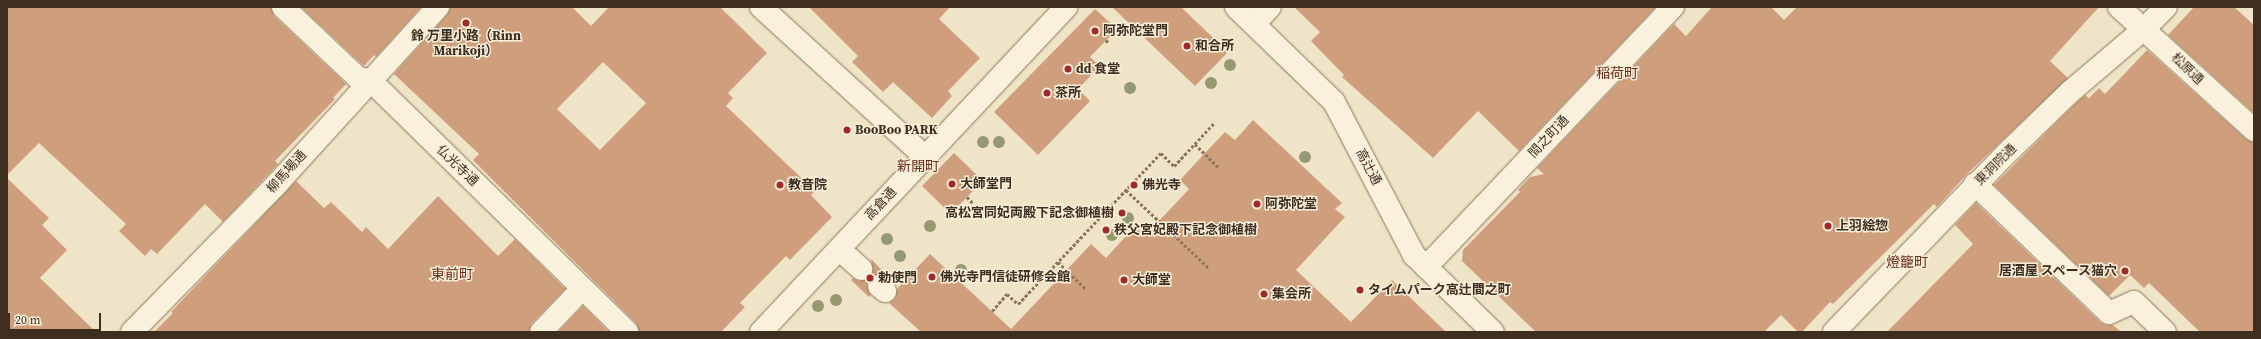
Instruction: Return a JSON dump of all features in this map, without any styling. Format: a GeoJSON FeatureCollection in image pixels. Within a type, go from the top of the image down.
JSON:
{"type":"FeatureCollection","features":[{"type":"Feature","properties":{"kind":"street","name":"仏光寺通"},"geometry":{"type":"LineString","coordinates":[[283,7],[358,78],[370,80],[627,332]]}},
{"type":"Feature","properties":{"kind":"street","name":"柳馬場通"},"geometry":{"type":"LineString","coordinates":[[132,332],[276,185],[438,7]]}},
{"type":"Feature","properties":{"kind":"street"},"geometry":{"type":"LineString","coordinates":[[761,7],[925,157]]}},
{"type":"Feature","properties":{"kind":"street","name":"高倉通"},"geometry":{"type":"LineString","coordinates":[[761,332],[1066,7]]}},
{"type":"Feature","properties":{"kind":"street","name":"高辻通"},"geometry":{"type":"LineString","coordinates":[[1236,7],[1334,102],[1414,254],[1493,332]]}},
{"type":"Feature","properties":{"kind":"street"},"geometry":{"type":"LineString","coordinates":[[1254,24],[1270,7]]}},
{"type":"Feature","properties":{"kind":"street","name":"間之町通"},"geometry":{"type":"LineString","coordinates":[[1426,267],[1673,7]]}},
{"type":"Feature","properties":{"kind":"street","name":"松原通"},"geometry":{"type":"LineString","coordinates":[[2119,7],[2254,130]]}},
{"type":"Feature","properties":{"kind":"street","name":"東洞院通"},"geometry":{"type":"LineString","coordinates":[[1834,332],[1975,184],[2070,92],[2144,29],[2166,7]]}},
{"type":"Feature","properties":{"kind":"street"},"geometry":{"type":"LineString","coordinates":[[1975,184],[2109,313],[2134,302],[2165,332]]}},
{"type":"Feature","properties":{"kind":"street"},"geometry":{"type":"LineString","coordinates":[[839,249],[861,269]]}},
{"type":"Feature","properties":{"kind":"street"},"geometry":{"type":"LineString","coordinates":[[540,332],[582,289]]}},
{"type":"Feature","properties":{"kind":"path"},"geometry":{"type":"LineString","coordinates":[[992,311],[1007,294],[1018,304],[1161,153],[1174,166],[1215,122]]}},
{"type":"Feature","properties":{"kind":"path"},"geometry":{"type":"LineString","coordinates":[[1195,144],[1220,169]]}},
{"type":"Feature","properties":{"kind":"path"},"geometry":{"type":"LineString","coordinates":[[1126,190],[1210,269]]}},
{"type":"Feature","properties":{"kind":"path"},"geometry":{"type":"LineString","coordinates":[[968,197],[973,202]]}},
{"type":"Feature","properties":{"kind":"path"},"geometry":{"type":"LineString","coordinates":[[1058,262],[1087,290]]}},
{"type":"Feature","properties":{"kind":"building"},"geometry":{"type":"Polygon","coordinates":[[[7,7],[271,7],[274,16],[346,84],[333,98],[335,99],[275,161],[278,164],[223,222],[205,204],[157,254],[151,249],[145,256],[119,231],[126,224],[39,143],[7,175],[7,7]]]}},
{"type":"Feature","properties":{"kind":"building"},"geometry":{"type":"Polygon","coordinates":[[[301,7],[421,7],[376,57],[374,55],[364,66],[301,7]]]}},
{"type":"Feature","properties":{"kind":"building"},"geometry":{"type":"Polygon","coordinates":[[[450,7],[572,7],[591,26],[609,7],[720,7],[767,53],[728,93],[733,98],[726,106],[815,191],[811,195],[832,217],[790,260],[786,256],[740,303],[745,307],[721,332],[639,332],[636,323],[473,160],[479,154],[394,74],[447,15],[450,7]],[[603,62],[557,109],[600,150],[646,103],[603,62]]]}},
{"type":"Feature","properties":{"kind":"building"},"geometry":{"type":"Polygon","coordinates":[[[809,7],[950,7],[939,19],[980,58],[948,91],[952,96],[932,118],[893,82],[883,92],[852,62],[858,56],[809,7]]]}},
{"type":"Feature","properties":{"kind":"building","name":"和合所"},"geometry":{"type":"Polygon","coordinates":[[[1112,7],[1181,7],[1228,52],[1195,86],[1112,7]]]}},
{"type":"Feature","properties":{"kind":"building"},"geometry":{"type":"Polygon","coordinates":[[[1294,7],[1656,7],[1519,151],[1478,111],[1433,158],[1342,77],[1344,75],[1311,41],[1320,32],[1294,7]]]}},
{"type":"Feature","properties":{"kind":"building"},"geometry":{"type":"Polygon","coordinates":[[[1712,7],[1771,7],[1784,20],[1797,7],[2099,7],[2050,61],[2068,78],[1966,175],[1937,207],[1934,204],[1833,304],[1830,302],[1802,332],[1798,332],[1781,315],[1764,332],[1536,332],[1462,261],[1463,250],[1520,192],[1518,190],[1530,177],[1544,174],[1537,168],[1674,24],[1686,36],[1712,7]]]}},
{"type":"Feature","properties":{"kind":"building"},"geometry":{"type":"Polygon","coordinates":[[[2194,7],[2234,7],[2254,25],[2254,113],[2168,35],[2194,7]]]}},
{"type":"Feature","properties":{"kind":"building","name":"茶所"},"geometry":{"type":"Polygon","coordinates":[[[1095,9],[1117,29],[1090,57],[1100,66],[1078,89],[1090,101],[1038,155],[994,112],[1095,9]]]}},
{"type":"Feature","properties":{"kind":"building"},"geometry":{"type":"Polygon","coordinates":[[[2147,50],[2246,139],[2254,142],[2254,332],[2200,332],[2149,283],[2144,288],[2130,275],[2109,296],[1994,185],[2078,101],[2085,95],[2089,98],[2099,88],[2105,94],[2147,50]]]}},
{"type":"Feature","properties":{"kind":"building"},"geometry":{"type":"Polygon","coordinates":[[[1253,120],[1342,203],[1335,209],[1345,217],[1296,270],[1351,322],[1392,280],[1446,332],[921,332],[889,303],[895,299],[897,289],[930,254],[1011,329],[1091,244],[1106,258],[1135,226],[1145,236],[1189,189],[1180,180],[1204,154],[1225,132],[1235,140],[1253,120]]]}},
{"type":"Feature","properties":{"kind":"building","name":"大師堂門"},"geometry":{"type":"Polygon","coordinates":[[[954,153],[983,181],[951,214],[922,186],[954,153]]]}},
{"type":"Feature","properties":{"kind":"building"},"geometry":{"type":"Polygon","coordinates":[[[7,178],[49,218],[42,225],[67,250],[40,278],[96,332],[7,332],[7,178]]]}},
{"type":"Feature","properties":{"kind":"building"},"geometry":{"type":"Polygon","coordinates":[[[296,181],[324,208],[331,202],[362,232],[366,227],[388,249],[438,196],[498,256],[515,239],[565,289],[532,323],[529,332],[154,332],[173,313],[171,312],[296,181]]]}},
{"type":"Feature","properties":{"kind":"building"},"geometry":{"type":"Polygon","coordinates":[[[1976,203],[2100,322],[2106,325],[2113,325],[2121,332],[1887,332],[1973,244],[1955,225],[1976,203]]]}},
{"type":"Feature","properties":{"kind":"building"},"geometry":{"type":"Polygon","coordinates":[[[871,259],[888,276],[887,277],[881,274],[870,277],[873,271],[871,259]]]}},
{"type":"Feature","properties":{"kind":"building"},"geometry":{"type":"Polygon","coordinates":[[[853,278],[859,281],[870,278],[867,284],[871,295],[869,297],[851,280],[853,278]]]}},
{"type":"Feature","properties":{"kind":"building"},"geometry":{"type":"Polygon","coordinates":[[[583,306],[609,332],[558,332],[583,306]]]}},
{"type":"Feature","properties":{"kind":"place","name":"鈴 万里小路（Rinn Marikoji）"},"geometry":{"type":"Point","coordinates":[466,23]}},
{"type":"Feature","properties":{"kind":"place","name":"阿弥陀堂門"},"geometry":{"type":"Point","coordinates":[1095,31]}},
{"type":"Feature","properties":{"kind":"place","name":"和合所"},"geometry":{"type":"Point","coordinates":[1187,46]}},
{"type":"Feature","properties":{"kind":"place","name":"dd 食堂"},"geometry":{"type":"Point","coordinates":[1068,69]}},
{"type":"Feature","properties":{"kind":"place","name":"茶所"},"geometry":{"type":"Point","coordinates":[1047,93]}},
{"type":"Feature","properties":{"kind":"place","name":"BooBoo PARK"},"geometry":{"type":"Point","coordinates":[847,130]}},
{"type":"Feature","properties":{"kind":"place","name":"大師堂門"},"geometry":{"type":"Point","coordinates":[952,184]}},
{"type":"Feature","properties":{"kind":"place","name":"教音院"},"geometry":{"type":"Point","coordinates":[780,185]}},
{"type":"Feature","properties":{"kind":"place","name":"佛光寺"},"geometry":{"type":"Point","coordinates":[1134,185]}},
{"type":"Feature","properties":{"kind":"place","name":"阿弥陀堂"},"geometry":{"type":"Point","coordinates":[1257,204]}},
{"type":"Feature","properties":{"kind":"place","name":"高松宮同妃両殿下記念御植樹"},"geometry":{"type":"Point","coordinates":[1122,213]}},
{"type":"Feature","properties":{"kind":"place","name":"上羽絵惣"},"geometry":{"type":"Point","coordinates":[1828,226]}},
{"type":"Feature","properties":{"kind":"place","name":"秩父宮妃殿下記念御植樹"},"geometry":{"type":"Point","coordinates":[1106,230]}},
{"type":"Feature","properties":{"kind":"place","name":"居酒屋 スペース猫穴"},"geometry":{"type":"Point","coordinates":[2125,271]}},
{"type":"Feature","properties":{"kind":"place","name":"佛光寺門信徒研修会館"},"geometry":{"type":"Point","coordinates":[932,277]}},
{"type":"Feature","properties":{"kind":"place","name":"勅使門"},"geometry":{"type":"Point","coordinates":[870,278]}},
{"type":"Feature","properties":{"kind":"place","name":"大師堂"},"geometry":{"type":"Point","coordinates":[1124,280]}},
{"type":"Feature","properties":{"kind":"place","name":"タイムパーク高辻間之町"},"geometry":{"type":"Point","coordinates":[1360,290]}},
{"type":"Feature","properties":{"kind":"place","name":"集会所"},"geometry":{"type":"Point","coordinates":[1264,294]}},
{"type":"Feature","properties":{"kind":"district","name":"稲荷町"},"geometry":{"type":"Point","coordinates":[1617,73]}},
{"type":"Feature","properties":{"kind":"district","name":"新開町"},"geometry":{"type":"Point","coordinates":[918,166]}},
{"type":"Feature","properties":{"kind":"district","name":"燈籠町"},"geometry":{"type":"Point","coordinates":[1907,262]}},
{"type":"Feature","properties":{"kind":"district","name":"東前町"},"geometry":{"type":"Point","coordinates":[452,274]}}]}
